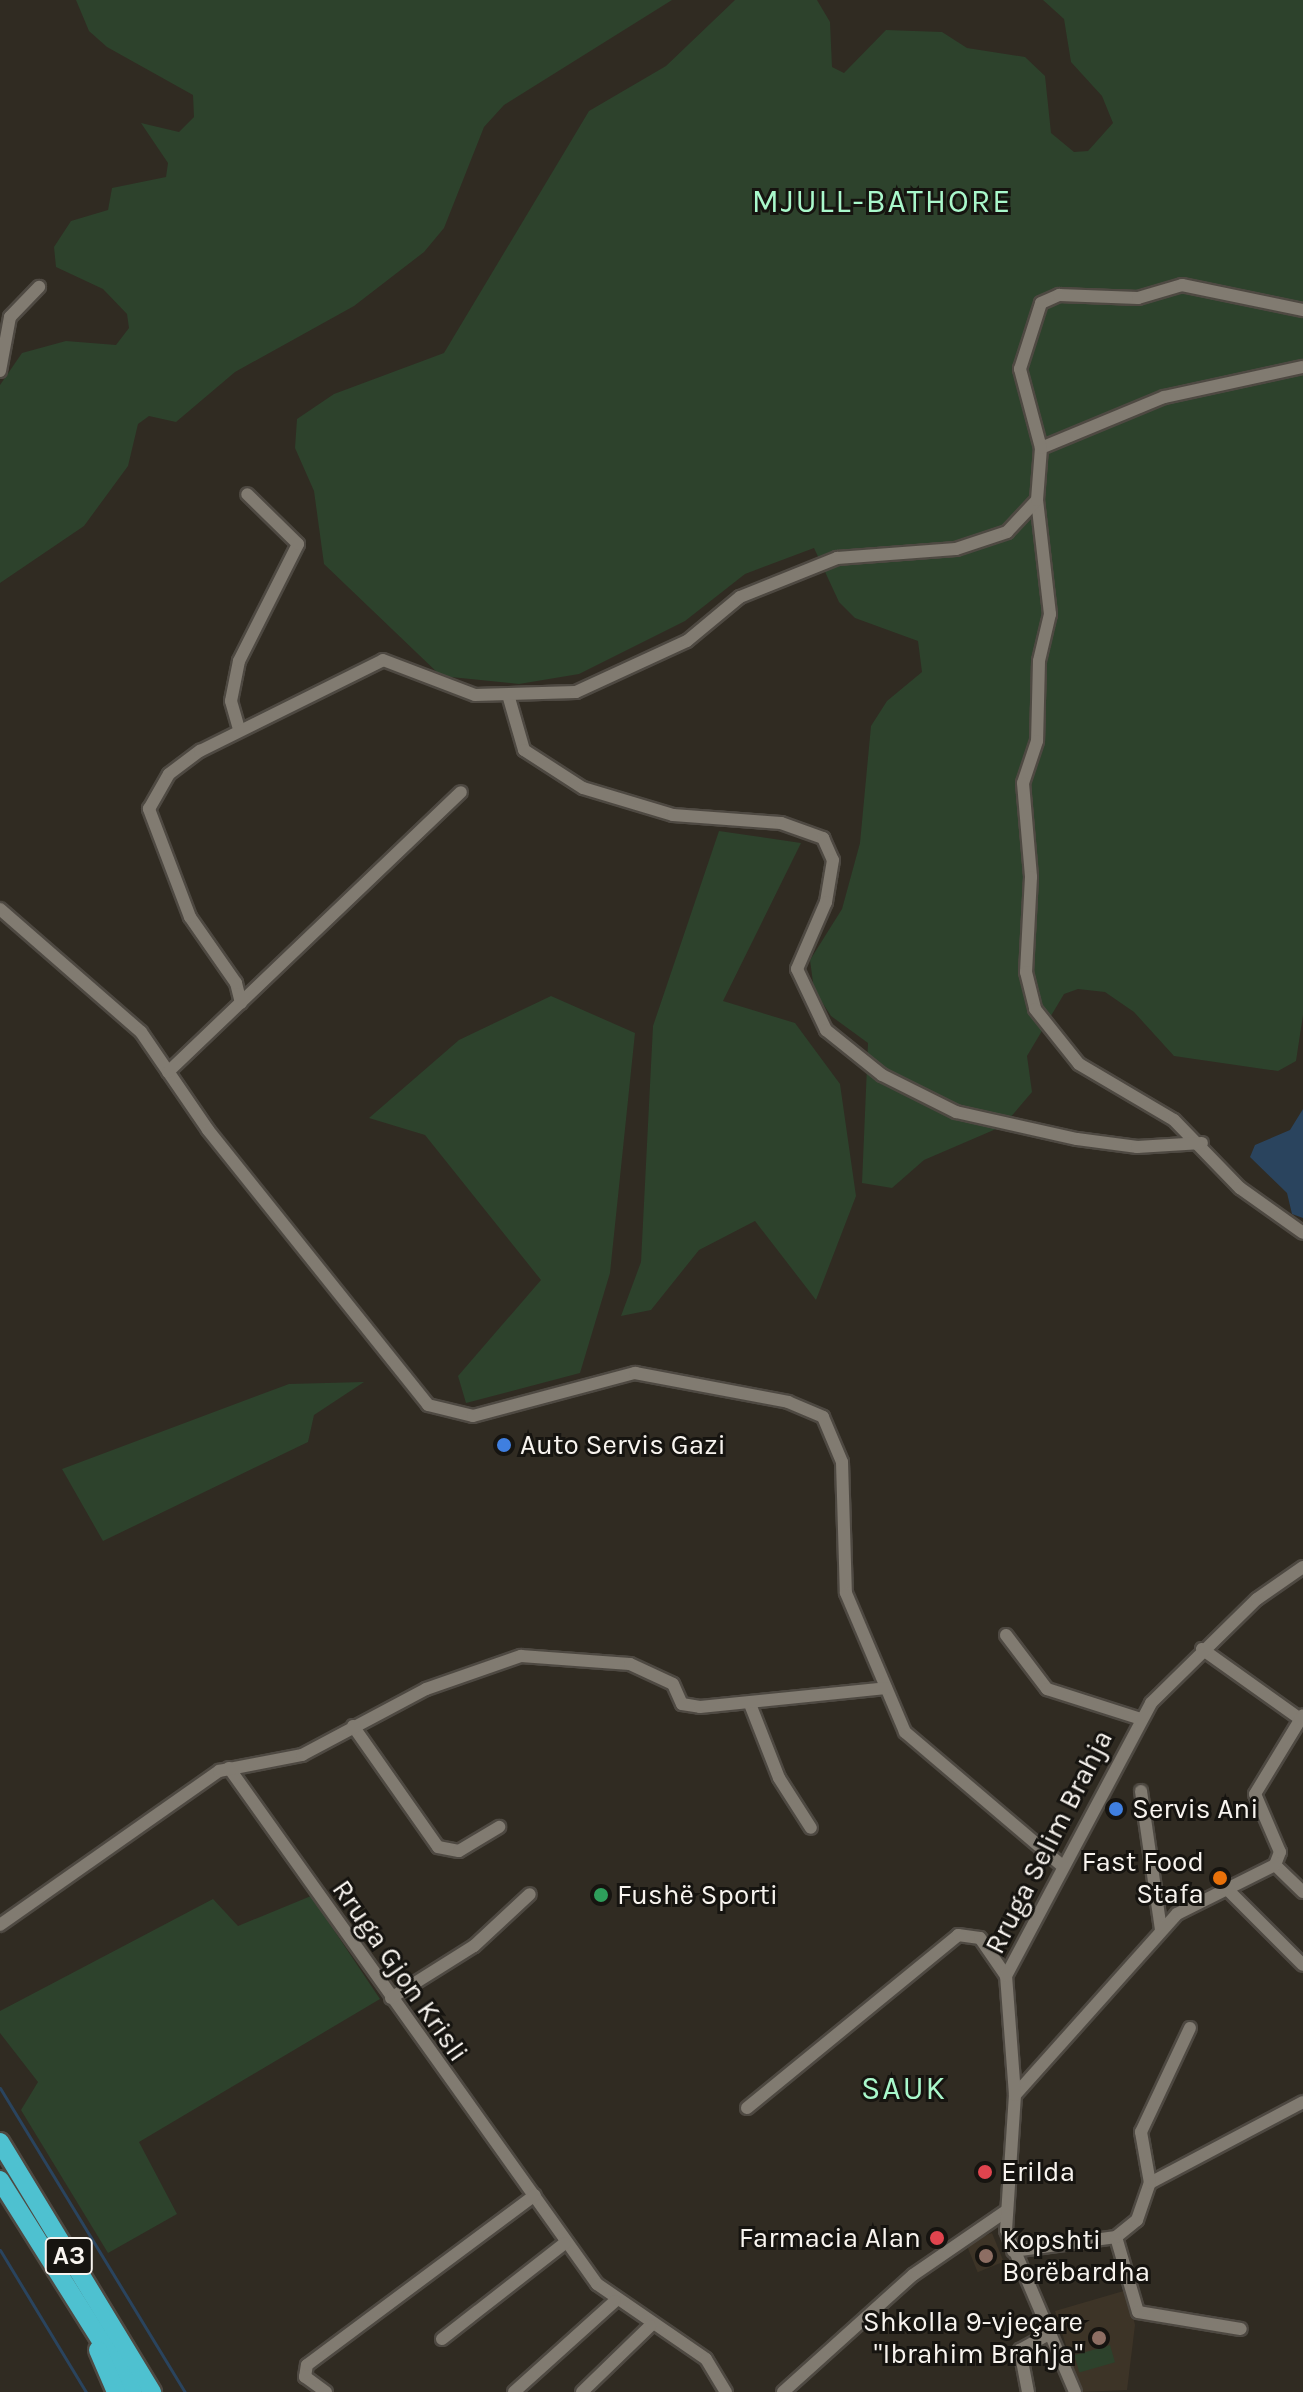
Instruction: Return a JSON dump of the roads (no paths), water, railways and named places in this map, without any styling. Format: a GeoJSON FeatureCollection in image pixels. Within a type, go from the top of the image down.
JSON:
{"type":"FeatureCollection","features":[{"type":"Feature","properties":{"kind":"highway","name":"A3"},"geometry":{"type":"LineString","coordinates":[[0,2142],[152,2392]]}},
{"type":"Feature","properties":{"kind":"highway","name":"A3"},"geometry":{"type":"LineString","coordinates":[[0,2180],[133,2392]]}},
{"type":"Feature","properties":{"kind":"highway"},"geometry":{"type":"LineString","coordinates":[[93,2328],[116,2392]]}},
{"type":"Feature","properties":{"kind":"highway"},"geometry":{"type":"LineString","coordinates":[[139,2370],[162,2392]]}},
{"type":"Feature","properties":{"kind":"street"},"geometry":{"type":"LineString","coordinates":[[1303,310],[1182,285],[1138,298],[1081,294],[1045,301],[1020,369],[1041,448],[1037,500],[1050,614],[1039,661],[1037,741],[1023,783],[1031,877],[1026,972],[1035,1009],[1079,1064],[1152,1105],[1202,1143],[1240,1188],[1303,1233]]}},
{"type":"Feature","properties":{"kind":"street"},"geometry":{"type":"LineString","coordinates":[[0,371],[10,317],[39,287]]}},
{"type":"Feature","properties":{"kind":"street"},"geometry":{"type":"LineString","coordinates":[[1041,448],[1164,397],[1303,367]]}},
{"type":"Feature","properties":{"kind":"street"},"geometry":{"type":"LineString","coordinates":[[239,729],[231,701],[239,661],[298,544],[247,494]]}},
{"type":"Feature","properties":{"kind":"street"},"geometry":{"type":"LineString","coordinates":[[241,1003],[236,983],[190,917],[149,809],[169,774],[239,729],[383,660],[475,695],[509,698],[593,687],[687,641],[740,597],[837,558],[977,543],[1007,532],[1037,500]]}},
{"type":"Feature","properties":{"kind":"street"},"geometry":{"type":"LineString","coordinates":[[509,698],[524,750],[583,788],[673,815],[781,823],[823,838],[833,860],[826,902],[797,969],[826,1030],[882,1075],[956,1112],[1077,1139],[1137,1147],[1202,1143]]}},
{"type":"Feature","properties":{"kind":"street"},"geometry":{"type":"LineString","coordinates":[[168,1072],[461,792]]}},
{"type":"Feature","properties":{"kind":"street"},"geometry":{"type":"LineString","coordinates":[[0,909],[133,1025],[428,1405],[473,1416],[592,1380],[652,1375],[788,1402],[823,1417],[842,1462],[846,1593],[886,1688],[917,1747],[1060,1864]]}},
{"type":"Feature","properties":{"kind":"street","name":"Rruga Selim Brahja"},"geometry":{"type":"LineString","coordinates":[[1075,2392],[1013,2251],[1006,2211],[1015,2095],[1006,1976],[1060,1864],[1141,1719],[1202,1649],[1303,1567]]}},
{"type":"Feature","properties":{"kind":"street"},"geometry":{"type":"LineString","coordinates":[[1006,1635],[1047,1689],[1141,1719]]}},
{"type":"Feature","properties":{"kind":"street"},"geometry":{"type":"LineString","coordinates":[[1015,2095],[1161,1930],[1193,1901],[1275,1865],[1280,1852],[1255,1794],[1301,1717],[1202,1649]]}},
{"type":"Feature","properties":{"kind":"street"},"geometry":{"type":"LineString","coordinates":[[0,1925],[229,1768],[302,1755],[426,1689],[521,1656],[606,1659],[673,1684],[682,1704],[750,1704],[886,1688]]}},
{"type":"Feature","properties":{"kind":"street"},"geometry":{"type":"LineString","coordinates":[[750,1704],[779,1778],[811,1828]]}},
{"type":"Feature","properties":{"kind":"street"},"geometry":{"type":"LineString","coordinates":[[353,1726],[438,1847],[459,1851],[499,1827]]}},
{"type":"Feature","properties":{"kind":"street","name":"Rruga Gjon Krisli"},"geometry":{"type":"LineString","coordinates":[[229,1768],[535,2195],[565,2243],[615,2301],[706,2359],[726,2392]]}},
{"type":"Feature","properties":{"kind":"street"},"geometry":{"type":"LineString","coordinates":[[1141,1791],[1161,1930]]}},
{"type":"Feature","properties":{"kind":"street"},"geometry":{"type":"LineString","coordinates":[[1275,1865],[1303,1892]]}},
{"type":"Feature","properties":{"kind":"street"},"geometry":{"type":"LineString","coordinates":[[1225,1887],[1303,1965]]}},
{"type":"Feature","properties":{"kind":"street"},"geometry":{"type":"LineString","coordinates":[[391,1998],[474,1946],[530,1894]]}},
{"type":"Feature","properties":{"kind":"street"},"geometry":{"type":"LineString","coordinates":[[747,2108],[958,1935],[980,1938],[1006,1976]]}},
{"type":"Feature","properties":{"kind":"street"},"geometry":{"type":"LineString","coordinates":[[1013,2251],[1116,2237],[1137,2220],[1150,2183],[1141,2132],[1190,2028]]}},
{"type":"Feature","properties":{"kind":"street"},"geometry":{"type":"LineString","coordinates":[[1150,2183],[1303,2102]]}},
{"type":"Feature","properties":{"kind":"street"},"geometry":{"type":"LineString","coordinates":[[326,2392],[305,2377],[307,2365],[535,2195]]}},
{"type":"Feature","properties":{"kind":"street"},"geometry":{"type":"LineString","coordinates":[[783,2392],[913,2275],[1006,2211]]}},
{"type":"Feature","properties":{"kind":"street"},"geometry":{"type":"LineString","coordinates":[[1116,2237],[1138,2312],[1241,2329]]}},
{"type":"Feature","properties":{"kind":"street"},"geometry":{"type":"LineString","coordinates":[[442,2339],[565,2243]]}},
{"type":"Feature","properties":{"kind":"street"},"geometry":{"type":"LineString","coordinates":[[514,2392],[615,2301]]}},
{"type":"Feature","properties":{"kind":"street"},"geometry":{"type":"LineString","coordinates":[[582,2392],[650,2326]]}},
{"type":"Feature","properties":{"kind":"street"},"geometry":{"type":"LineString","coordinates":[[1028,2392],[1020,2350],[1051,2333]]}},
{"type":"Feature","properties":{"kind":"water"},"geometry":{"type":"Polygon","coordinates":[[[1303,1109],[1303,1218],[1292,1214],[1287,1193],[1250,1157],[1255,1145],[1290,1130],[1303,1109]]]}},
{"type":"Feature","properties":{"kind":"waterway"},"geometry":{"type":"LineString","coordinates":[[0,2088],[185,2392]]}},
{"type":"Feature","properties":{"kind":"waterway"},"geometry":{"type":"LineString","coordinates":[[0,2250],[86,2392]]}},
{"type":"Feature","properties":{"kind":"place","name":"Auto Servis Gazi"},"geometry":{"type":"Point","coordinates":[504,1445]}},
{"type":"Feature","properties":{"kind":"place","name":"Servis Ani"},"geometry":{"type":"Point","coordinates":[1116,1809]}},
{"type":"Feature","properties":{"kind":"place","name":"Fast Food Stafa"},"geometry":{"type":"Point","coordinates":[1220,1878]}},
{"type":"Feature","properties":{"kind":"place","name":"Fushë Sporti"},"geometry":{"type":"Point","coordinates":[601,1895]}},
{"type":"Feature","properties":{"kind":"place","name":"Erilda"},"geometry":{"type":"Point","coordinates":[985,2172]}},
{"type":"Feature","properties":{"kind":"place","name":"Farmacia Alan"},"geometry":{"type":"Point","coordinates":[937,2238]}},
{"type":"Feature","properties":{"kind":"place","name":"Kopshti Borëbardha"},"geometry":{"type":"Point","coordinates":[986,2256]}},
{"type":"Feature","properties":{"kind":"place","name":"Shkolla 9-vjeçare \"Ibrahim Brahja\""},"geometry":{"type":"Point","coordinates":[1099,2338]}},
{"type":"Feature","properties":{"kind":"district","name":"MJULL-BATHORE"},"geometry":{"type":"Point","coordinates":[882,202]}},
{"type":"Feature","properties":{"kind":"district","name":"SAUK"},"geometry":{"type":"Point","coordinates":[904,2089]}}]}
